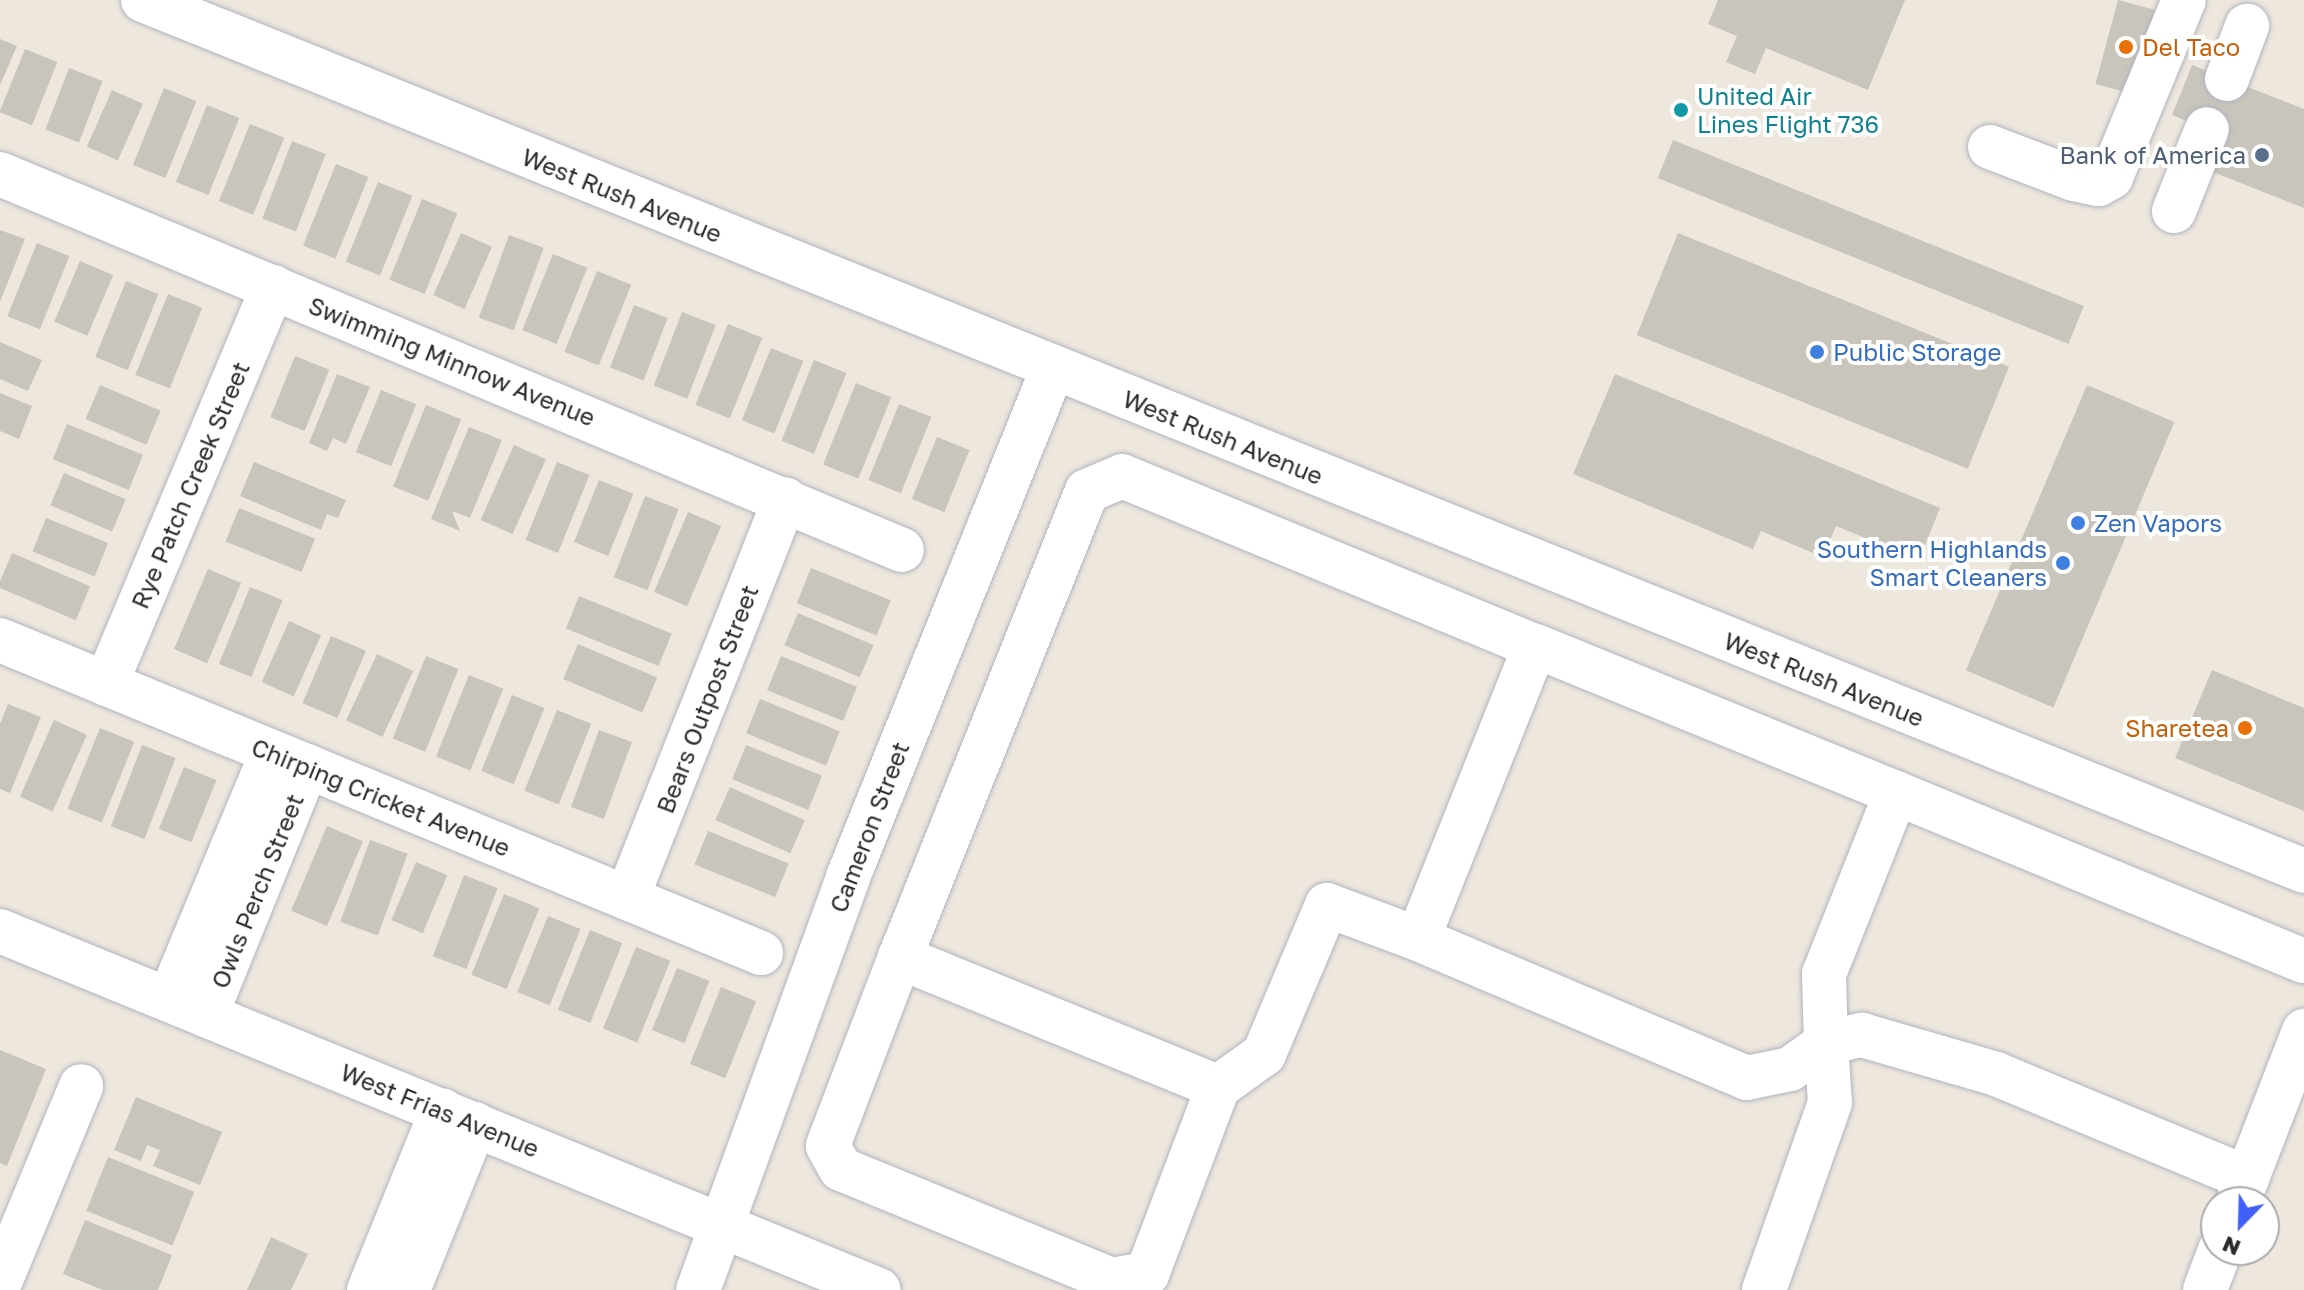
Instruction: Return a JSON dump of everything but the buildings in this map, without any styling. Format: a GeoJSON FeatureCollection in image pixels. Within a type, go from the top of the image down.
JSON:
{"type":"FeatureCollection","features":[{"type":"Feature","properties":{"kind":"street","name":"West Rush Avenue"},"geometry":{"type":"LineString","coordinates":[[143,0],[2304,871]]}},
{"type":"Feature","properties":{"kind":"street"},"geometry":{"type":"LineString","coordinates":[[1990,147],[2074,179],[2098,184],[2111,177],[2184,0]]}},
{"type":"Feature","properties":{"kind":"street"},"geometry":{"type":"LineString","coordinates":[[2227,79],[2247,26]]}},
{"type":"Feature","properties":{"kind":"street"},"geometry":{"type":"LineString","coordinates":[[2174,211],[2207,129]]}},
{"type":"Feature","properties":{"kind":"street","name":"Swimming Minnow Avenue"},"geometry":{"type":"LineString","coordinates":[[0,174],[902,550]]}},
{"type":"Feature","properties":{"kind":"street","name":"Rye Patch Creek Street"},"geometry":{"type":"LineString","coordinates":[[106,684],[273,287]]}},
{"type":"Feature","properties":{"kind":"street","name":"Cameron Street"},"geometry":{"type":"LineString","coordinates":[[698,1290],[848,877],[1053,368]]}},
{"type":"Feature","properties":{"kind":"street"},"geometry":{"type":"LineString","coordinates":[[2234,1186],[1896,1040],[1862,1035],[1826,1043],[1790,1069],[1747,1078],[1418,939],[1327,905],[1264,1054],[1218,1087],[1147,1274],[1112,1280],[841,1169],[828,1146],[900,957],[1087,491],[1122,476],[2304,961]]}},
{"type":"Feature","properties":{"kind":"street","name":"Bears Outpost Street"},"geometry":{"type":"LineString","coordinates":[[627,898],[785,499]]}},
{"type":"Feature","properties":{"kind":"street","name":"Chirping Cricket Avenue"},"geometry":{"type":"LineString","coordinates":[[0,640],[761,953]]}},
{"type":"Feature","properties":{"kind":"street"},"geometry":{"type":"LineString","coordinates":[[1418,939],[1535,646]]}},
{"type":"Feature","properties":{"kind":"street","name":"Owls Perch Street"},"geometry":{"type":"LineString","coordinates":[[188,1007],[290,760]]}},
{"type":"Feature","properties":{"kind":"street"},"geometry":{"type":"LineString","coordinates":[[1764,1290],[1830,1103],[1824,974],[1896,793]]}},
{"type":"Feature","properties":{"kind":"street","name":"West Frias Avenue"},"geometry":{"type":"LineString","coordinates":[[0,931],[879,1290]]}},
{"type":"Feature","properties":{"kind":"street"},"geometry":{"type":"LineString","coordinates":[[900,957],[1218,1087]]}},
{"type":"Feature","properties":{"kind":"street"},"geometry":{"type":"LineString","coordinates":[[2245,1186],[2304,1031]]}},
{"type":"Feature","properties":{"kind":"street"},"geometry":{"type":"LineString","coordinates":[[0,1282],[11,1224],[81,1086]]}},
{"type":"Feature","properties":{"kind":"street"},"geometry":{"type":"LineString","coordinates":[[387,1288],[459,1117]]}},
{"type":"Feature","properties":{"kind":"street"},"geometry":{"type":"LineString","coordinates":[[2205,1290],[2214,1266]]}},
{"type":"Feature","properties":{"kind":"place","name":"Del Taco"},"geometry":{"type":"Point","coordinates":[2126,47]}},
{"type":"Feature","properties":{"kind":"place","name":"United Air Lines Flight 736"},"geometry":{"type":"Point","coordinates":[1681,110]}},
{"type":"Feature","properties":{"kind":"place","name":"Bank of America"},"geometry":{"type":"Point","coordinates":[2262,155]}},
{"type":"Feature","properties":{"kind":"place","name":"Public Storage"},"geometry":{"type":"Point","coordinates":[1817,352]}},
{"type":"Feature","properties":{"kind":"place","name":"Zen Vapors"},"geometry":{"type":"Point","coordinates":[2078,523]}},
{"type":"Feature","properties":{"kind":"place","name":"Southern Highlands Smart Cleaners"},"geometry":{"type":"Point","coordinates":[2063,563]}},
{"type":"Feature","properties":{"kind":"place","name":"Sharetea"},"geometry":{"type":"Point","coordinates":[2245,728]}}]}
